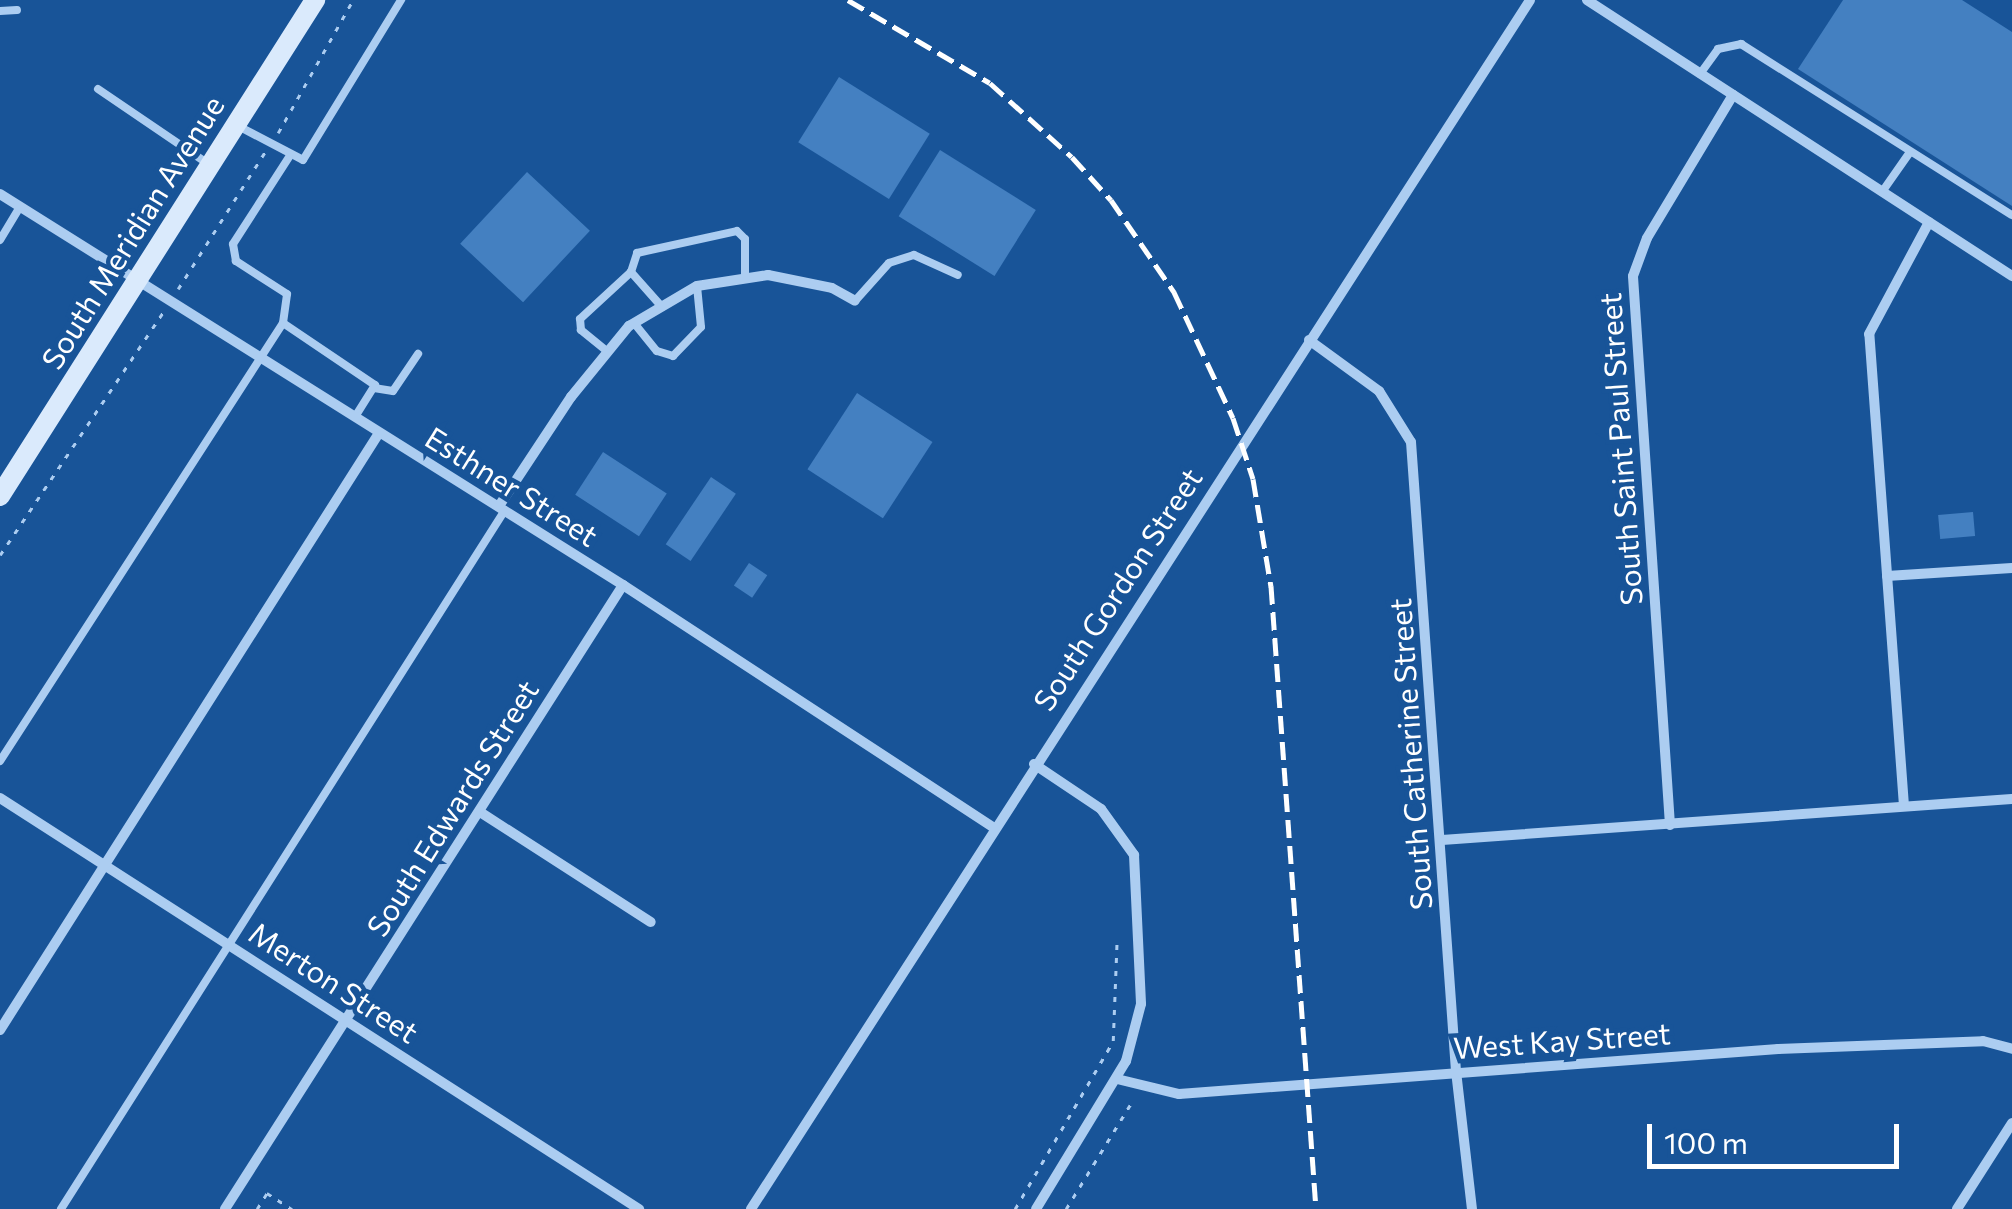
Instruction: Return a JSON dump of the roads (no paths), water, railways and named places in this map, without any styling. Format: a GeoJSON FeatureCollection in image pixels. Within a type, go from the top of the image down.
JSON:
{"type":"FeatureCollection","features":[{"type":"Feature","properties":{"kind":"main road","name":"South Meridian Avenue"},"geometry":{"type":"LineString","coordinates":[[0,496],[6,473],[136,280],[315,0]]}},
{"type":"Feature","properties":{"kind":"street","name":"South Gordon Street"},"geometry":{"type":"LineString","coordinates":[[751,1209],[1034,764],[1530,0]]}},
{"type":"Feature","properties":{"kind":"street"},"geometry":{"type":"LineString","coordinates":[[1586,0],[2012,276]]}},
{"type":"Feature","properties":{"kind":"street","name":"South Saint Paul Street"},"geometry":{"type":"LineString","coordinates":[[1670,825],[1632,276],[1646,238],[1733,95]]}},
{"type":"Feature","properties":{"kind":"street","name":"Esthner Street"},"geometry":{"type":"LineString","coordinates":[[0,194],[623,585],[994,828]]}},
{"type":"Feature","properties":{"kind":"street"},"geometry":{"type":"LineString","coordinates":[[1904,806],[1868,334],[1929,222]]}},
{"type":"Feature","properties":{"kind":"street"},"geometry":{"type":"LineString","coordinates":[[502,508],[608,352],[634,323],[662,306],[697,286],[745,278],[784,278],[832,288],[855,301]]}},
{"type":"Feature","properties":{"kind":"street","name":"South Catherine Street"},"geometry":{"type":"LineString","coordinates":[[1309,340],[1379,391],[1412,442],[1456,1071],[1472,1209]]}},
{"type":"Feature","properties":{"kind":"street"},"geometry":{"type":"LineString","coordinates":[[0,1030],[379,433]]}},
{"type":"Feature","properties":{"kind":"street"},"geometry":{"type":"LineString","coordinates":[[1887,576],[2012,568]]}},
{"type":"Feature","properties":{"kind":"street","name":"South Edwards Street"},"geometry":{"type":"LineString","coordinates":[[225,1209],[623,585]]}},
{"type":"Feature","properties":{"kind":"street"},"geometry":{"type":"LineString","coordinates":[[1034,764],[1101,809],[1134,855],[1141,1004],[1116,1080],[1036,1209]]}},
{"type":"Feature","properties":{"kind":"street","name":"Merton Street"},"geometry":{"type":"LineString","coordinates":[[0,798],[639,1209]]}},
{"type":"Feature","properties":{"kind":"street"},"geometry":{"type":"LineString","coordinates":[[1442,840],[2012,799]]}},
{"type":"Feature","properties":{"kind":"street"},"geometry":{"type":"LineString","coordinates":[[480,812],[651,922]]}},
{"type":"Feature","properties":{"kind":"street","name":"West Kay Street"},"geometry":{"type":"LineString","coordinates":[[1116,1080],[1179,1094],[1778,1050],[1983,1041],[2012,1048]]}},
{"type":"Feature","properties":{"kind":"street"},"geometry":{"type":"LineString","coordinates":[[1957,1209],[2012,1123]]}},
{"type":"Feature","properties":{"kind":"lane"},"geometry":{"type":"LineString","coordinates":[[236,124],[289,157],[303,160],[402,0]]}},
{"type":"Feature","properties":{"kind":"lane"},"geometry":{"type":"LineString","coordinates":[[0,11],[17,10]]}},
{"type":"Feature","properties":{"kind":"lane"},"geometry":{"type":"LineString","coordinates":[[1700,74],[1729,42],[2012,215]]}},
{"type":"Feature","properties":{"kind":"lane"},"geometry":{"type":"LineString","coordinates":[[98,90],[210,164]]}},
{"type":"Feature","properties":{"kind":"lane"},"geometry":{"type":"LineString","coordinates":[[1882,192],[1910,152]]}},
{"type":"Feature","properties":{"kind":"lane"},"geometry":{"type":"LineString","coordinates":[[0,762],[283,322],[287,294],[236,261],[234,244],[289,157]]}},
{"type":"Feature","properties":{"kind":"lane"},"geometry":{"type":"LineString","coordinates":[[0,240],[20,207]]}},
{"type":"Feature","properties":{"kind":"lane"},"geometry":{"type":"LineString","coordinates":[[608,352],[581,330],[580,320],[631,272],[637,253],[736,231],[745,239],[745,278]]}},
{"type":"Feature","properties":{"kind":"lane"},"geometry":{"type":"LineString","coordinates":[[855,301],[889,263],[914,255],[958,275]]}},
{"type":"Feature","properties":{"kind":"lane"},"geometry":{"type":"LineString","coordinates":[[631,272],[662,306]]}},
{"type":"Feature","properties":{"kind":"lane"},"geometry":{"type":"LineString","coordinates":[[634,323],[657,351],[673,356],[702,327],[697,286]]}},
{"type":"Feature","properties":{"kind":"lane"},"geometry":{"type":"LineString","coordinates":[[283,322],[374,388],[392,391],[418,354]]}},
{"type":"Feature","properties":{"kind":"lane"},"geometry":{"type":"LineString","coordinates":[[355,418],[374,388]]}},
{"type":"Feature","properties":{"kind":"lane"},"geometry":{"type":"LineString","coordinates":[[61,1209],[502,508]]}},
{"type":"Feature","properties":{"kind":"railway"},"geometry":{"type":"LineString","coordinates":[[848,0],[990,83],[1072,157],[1111,200],[1174,292],[1233,418],[1253,479],[1271,586],[1316,1209]]}}]}
